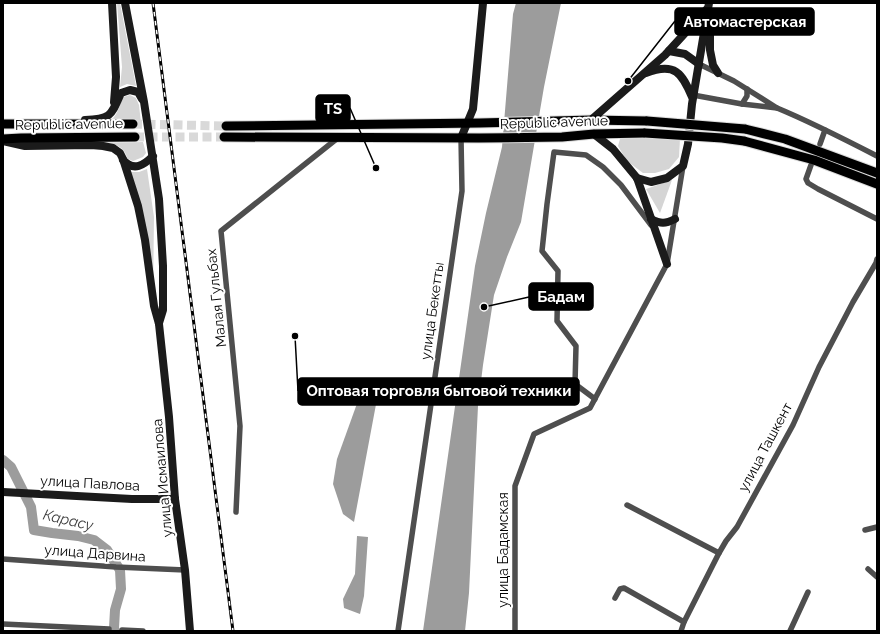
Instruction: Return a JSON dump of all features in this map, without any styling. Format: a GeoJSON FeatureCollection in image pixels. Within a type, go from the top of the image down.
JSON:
{"type":"FeatureCollection","features":[{"type":"Feature","properties":{"kind":"main road"},"geometry":{"type":"LineString","coordinates":[[112,3],[116,78],[114,109]]}},
{"type":"Feature","properties":{"kind":"main road","name":"улица Исмаилова"},"geometry":{"type":"LineString","coordinates":[[125,3],[144,102],[160,199],[164,266],[163,310],[159,324]]}},
{"type":"Feature","properties":{"kind":"main road"},"geometry":{"type":"LineString","coordinates":[[464,138],[473,109],[483,3]]}},
{"type":"Feature","properties":{"kind":"main road"},"geometry":{"type":"LineString","coordinates":[[591,120],[669,51],[708,9]]}},
{"type":"Feature","properties":{"kind":"main road"},"geometry":{"type":"LineString","coordinates":[[637,178],[651,182],[667,178],[683,166],[688,144],[693,97],[708,9]]}},
{"type":"Feature","properties":{"kind":"main road"},"geometry":{"type":"LineString","coordinates":[[708,9],[710,50],[713,65],[718,73]]}},
{"type":"Feature","properties":{"kind":"main road"},"geometry":{"type":"LineString","coordinates":[[669,51],[685,54],[698,64]]}},
{"type":"Feature","properties":{"kind":"main road"},"geometry":{"type":"LineString","coordinates":[[643,75],[654,70],[667,68],[678,72],[686,81],[693,97]]}},
{"type":"Feature","properties":{"kind":"main road"},"geometry":{"type":"LineString","coordinates":[[3,124],[24,120],[94,120],[103,118],[109,116],[121,93],[130,90],[138,92],[144,102]]}},
{"type":"Feature","properties":{"kind":"main road","name":"Republic avenue"},"geometry":{"type":"LineString","coordinates":[[226,126],[591,120],[647,121],[745,129],[786,139],[877,173]]}},
{"type":"Feature","properties":{"kind":"main road","name":"Republic avenue"},"geometry":{"type":"LineString","coordinates":[[3,124],[134,124]]}},
{"type":"Feature","properties":{"kind":"main road","name":"Republic avenue"},"geometry":{"type":"LineString","coordinates":[[224,137],[464,138],[560,137],[594,134],[645,133],[722,138],[744,140],[814,160],[877,184]]}},
{"type":"Feature","properties":{"kind":"main road"},"geometry":{"type":"LineString","coordinates":[[594,134],[613,149],[637,178],[667,264]]}},
{"type":"Feature","properties":{"kind":"main road"},"geometry":{"type":"LineString","coordinates":[[613,149],[616,134]]}},
{"type":"Feature","properties":{"kind":"main road","name":"Republic avenue"},"geometry":{"type":"LineString","coordinates":[[3,140],[21,138],[135,137]]}},
{"type":"Feature","properties":{"kind":"main road"},"geometry":{"type":"LineString","coordinates":[[3,140],[25,146],[91,145],[113,148],[120,153],[127,164],[134,167],[142,165],[153,156]]}},
{"type":"Feature","properties":{"kind":"main road","name":"улица Исмаилова"},"geometry":{"type":"LineString","coordinates":[[123,159],[138,206],[145,240],[154,306],[159,324],[169,417],[175,499],[185,570],[190,631]]}},
{"type":"Feature","properties":{"kind":"main road"},"geometry":{"type":"LineString","coordinates":[[651,219],[659,223],[667,223],[675,219]]}},
{"type":"Feature","properties":{"kind":"main road","name":"улица Павлова"},"geometry":{"type":"LineString","coordinates":[[3,492],[132,499],[175,499]]}},
{"type":"Feature","properties":{"kind":"street"},"geometry":{"type":"LineString","coordinates":[[698,64],[734,81],[777,108],[877,156]]}},
{"type":"Feature","properties":{"kind":"street"},"geometry":{"type":"LineString","coordinates":[[742,104],[747,96],[747,89]]}},
{"type":"Feature","properties":{"kind":"street"},"geometry":{"type":"LineString","coordinates":[[693,97],[777,108]]}},
{"type":"Feature","properties":{"kind":"street"},"geometry":{"type":"LineString","coordinates":[[820,144],[825,130]]}},
{"type":"Feature","properties":{"kind":"street","name":"Малая Гульбах"},"geometry":{"type":"LineString","coordinates":[[236,512],[240,426],[222,231],[339,137]]}},
{"type":"Feature","properties":{"kind":"street","name":"улица Бекетты"},"geometry":{"type":"LineString","coordinates":[[398,631],[462,191],[464,138]]}},
{"type":"Feature","properties":{"kind":"street"},"geometry":{"type":"LineString","coordinates":[[595,399],[575,384],[576,346],[557,321],[558,271],[542,251],[554,152],[586,155],[603,166],[622,184],[656,232]]}},
{"type":"Feature","properties":{"kind":"street"},"geometry":{"type":"LineString","coordinates":[[811,165],[806,179],[808,183],[877,219]]}},
{"type":"Feature","properties":{"kind":"street","name":"улица Бадамская"},"geometry":{"type":"LineString","coordinates":[[515,631],[515,486],[534,434],[590,408],[667,264],[683,166]]}},
{"type":"Feature","properties":{"kind":"street","name":"улица Ташкент"},"geometry":{"type":"LineString","coordinates":[[681,631],[684,622],[719,553],[737,527],[793,425],[819,367],[877,259]]}},
{"type":"Feature","properties":{"kind":"street"},"geometry":{"type":"LineString","coordinates":[[627,505],[719,553]]}},
{"type":"Feature","properties":{"kind":"street"},"geometry":{"type":"LineString","coordinates":[[865,530],[877,527]]}},
{"type":"Feature","properties":{"kind":"street","name":"улица Дарвина"},"geometry":{"type":"LineString","coordinates":[[3,559],[123,568],[185,570]]}},
{"type":"Feature","properties":{"kind":"street"},"geometry":{"type":"LineString","coordinates":[[868,569],[877,576]]}},
{"type":"Feature","properties":{"kind":"street"},"geometry":{"type":"LineString","coordinates":[[615,598],[620,589],[624,588],[684,622]]}},
{"type":"Feature","properties":{"kind":"street"},"geometry":{"type":"LineString","coordinates":[[790,631],[808,592]]}},
{"type":"Feature","properties":{"kind":"street"},"geometry":{"type":"LineString","coordinates":[[3,624],[110,629]]}},
{"type":"Feature","properties":{"kind":"street"},"geometry":{"type":"LineString","coordinates":[[122,630],[143,631]]}},
{"type":"Feature","properties":{"kind":"shaded area"},"geometry":{"type":"Polygon","coordinates":[[[117,3],[120,3],[136,86],[127,84],[120,87],[122,67],[117,3]]]}},
{"type":"Feature","properties":{"kind":"shaded area"},"geometry":{"type":"Polygon","coordinates":[[[516,3],[561,3],[544,87],[521,222],[494,295],[483,365],[478,406],[469,593],[465,631],[423,631],[475,266],[502,147],[513,14],[516,3]]]}},
{"type":"Feature","properties":{"kind":"shaded area"},"geometry":{"type":"Polygon","coordinates":[[[130,95],[136,98],[139,105],[141,123],[99,124],[112,119],[117,112],[123,97],[130,95]]]}},
{"type":"Feature","properties":{"kind":"shaded area"},"geometry":{"type":"Polygon","coordinates":[[[626,136],[680,139],[679,157],[669,169],[655,173],[643,173],[627,161],[618,146],[620,139],[626,136]]]}},
{"type":"Feature","properties":{"kind":"shaded area"},"geometry":{"type":"Polygon","coordinates":[[[143,142],[146,153],[143,157],[133,161],[128,159],[121,148],[108,143],[143,142]]]}},
{"type":"Feature","properties":{"kind":"shaded area"},"geometry":{"type":"Polygon","coordinates":[[[147,169],[154,217],[153,295],[131,172],[139,172],[147,169]]]}},
{"type":"Feature","properties":{"kind":"shaded area"},"geometry":{"type":"Polygon","coordinates":[[[672,180],[660,213],[646,189],[672,180]]]}},
{"type":"Feature","properties":{"kind":"shaded area"},"geometry":{"type":"Polygon","coordinates":[[[359,398],[377,399],[354,522],[343,514],[333,484],[337,459],[359,398]]]}},
{"type":"Feature","properties":{"kind":"shaded area"},"geometry":{"type":"Polygon","coordinates":[[[357,536],[368,537],[364,596],[360,614],[344,608],[343,599],[355,574],[357,536]]]}},
{"type":"Feature","properties":{"kind":"waterway","name":"Карасу"},"geometry":{"type":"LineString","coordinates":[[3,460],[11,467],[31,507],[34,530],[78,536],[94,540],[107,550],[120,570],[121,589],[115,610],[115,631]]}},
{"type":"Feature","properties":{"kind":"tunnel"},"geometry":{"type":"LineString","coordinates":[[133,124],[226,126]]}},
{"type":"Feature","properties":{"kind":"tunnel"},"geometry":{"type":"LineString","coordinates":[[135,137],[224,137]]}},
{"type":"Feature","properties":{"kind":"railway"},"geometry":{"type":"LineString","coordinates":[[153,3],[233,631]]}},
{"type":"Feature","properties":{"kind":"place","name":"Автомастерская"},"geometry":{"type":"Point","coordinates":[628,81]}},
{"type":"Feature","properties":{"kind":"place","name":"TS"},"geometry":{"type":"Point","coordinates":[376,168]}},
{"type":"Feature","properties":{"kind":"place","name":"Бадам"},"geometry":{"type":"Point","coordinates":[484,307]}},
{"type":"Feature","properties":{"kind":"place","name":"Оптовая торговля бытовой техники"},"geometry":{"type":"Point","coordinates":[295,336]}}]}
